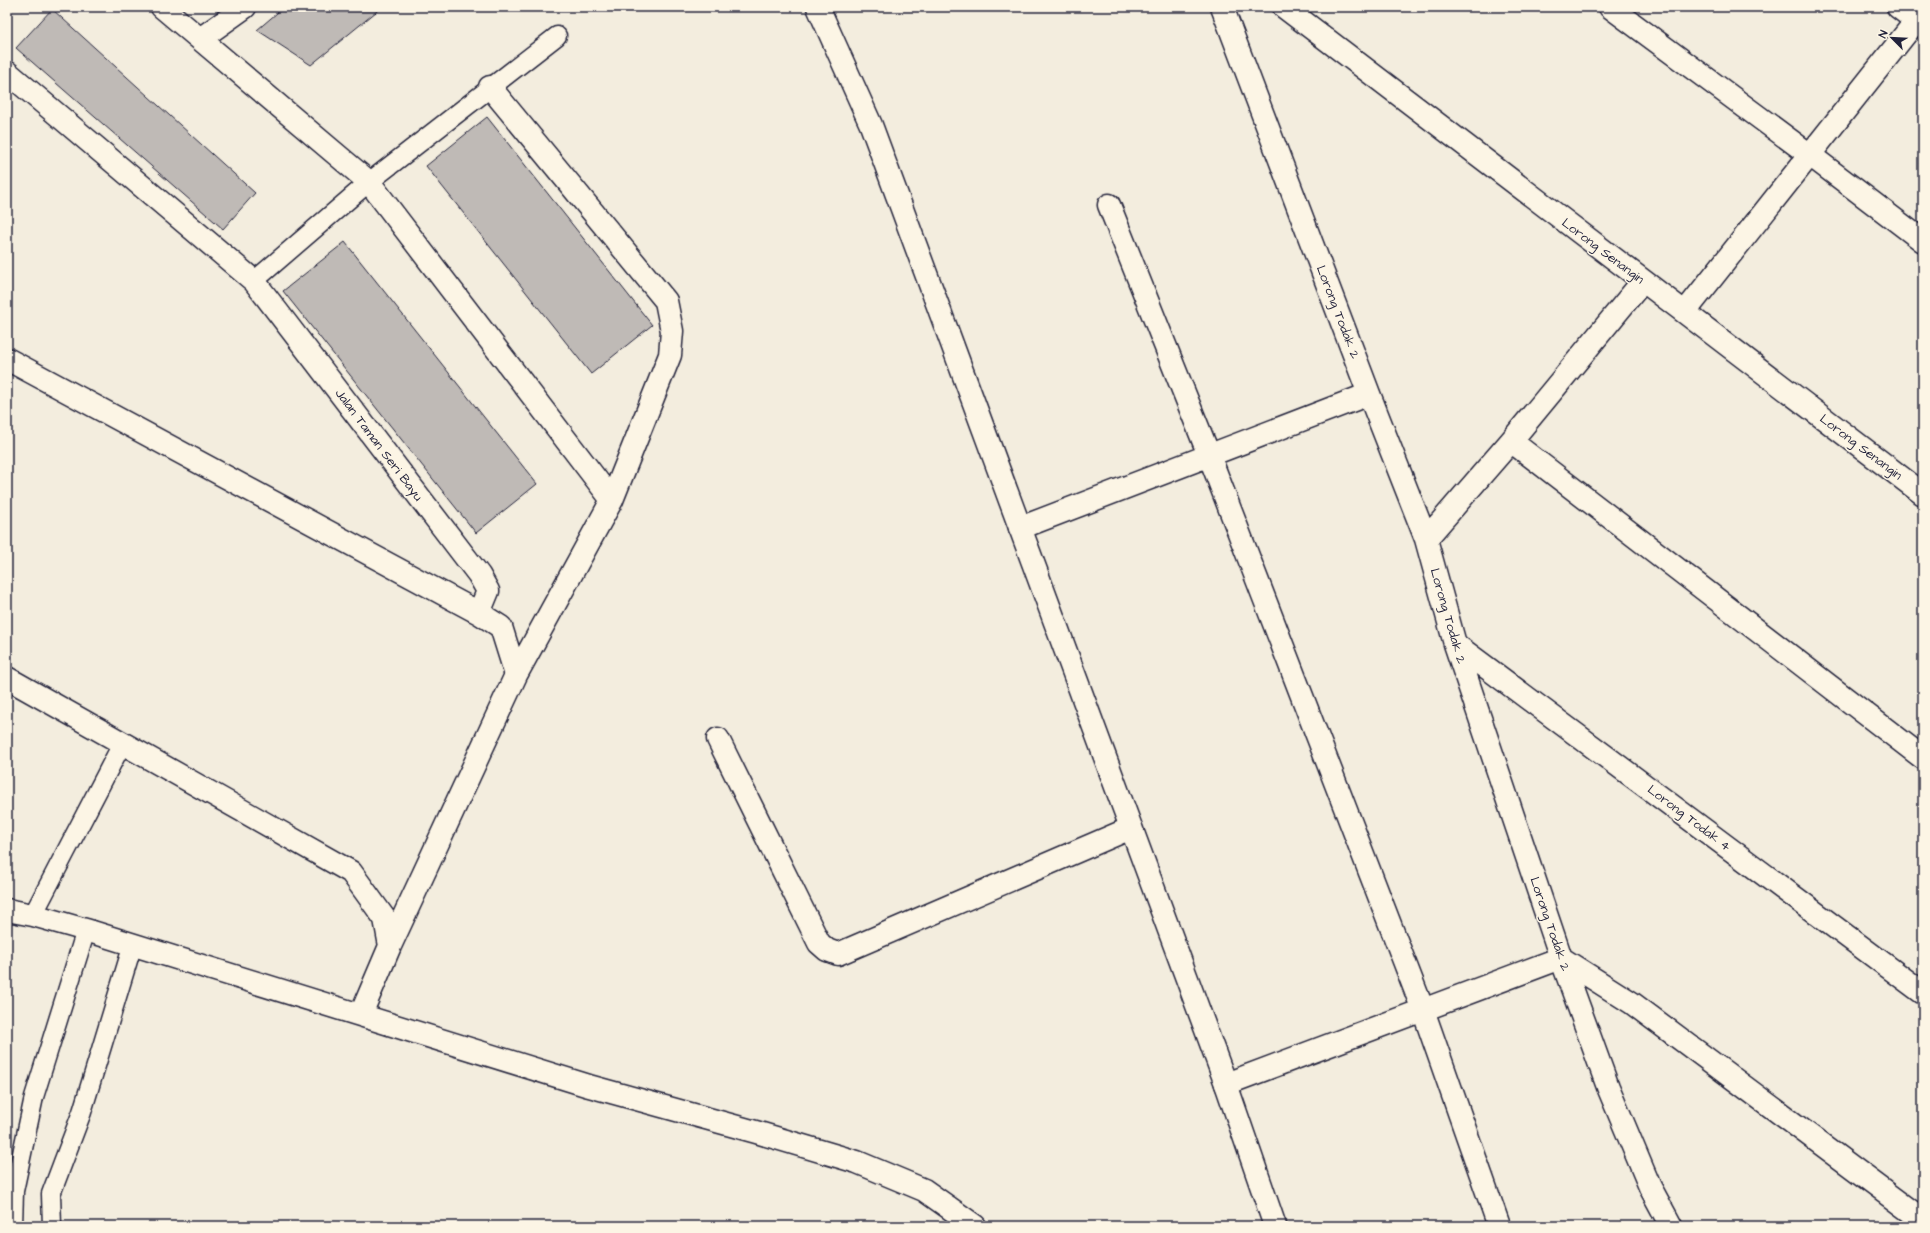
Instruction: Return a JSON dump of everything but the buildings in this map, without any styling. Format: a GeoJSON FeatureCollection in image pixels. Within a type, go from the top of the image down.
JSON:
{"type":"FeatureCollection","features":[{"type":"Feature","properties":{"kind":"street"},"geometry":{"type":"LineString","coordinates":[[162,7],[369,182],[612,500]]}},
{"type":"Feature","properties":{"kind":"street"},"geometry":{"type":"LineString","coordinates":[[200,38],[245,7]]}},
{"type":"Feature","properties":{"kind":"street"},"geometry":{"type":"LineString","coordinates":[[818,7],[871,125],[1226,1084],[1275,1226]]}},
{"type":"Feature","properties":{"kind":"street","name":"Lorong Todak 2"},"geometry":{"type":"LineString","coordinates":[[1222,7],[1369,394],[1426,539],[1455,644],[1561,958],[1608,1087],[1650,1187],[1671,1226]]}},
{"type":"Feature","properties":{"kind":"street","name":"Lorong Senangin"},"geometry":{"type":"LineString","coordinates":[[1284,7],[1923,494]]}},
{"type":"Feature","properties":{"kind":"street"},"geometry":{"type":"LineString","coordinates":[[1610,7],[1810,155],[1923,241]]}},
{"type":"Feature","properties":{"kind":"street"},"geometry":{"type":"LineString","coordinates":[[1685,312],[1810,155],[1921,20],[1898,7]]}},
{"type":"Feature","properties":{"kind":"street"},"geometry":{"type":"LineString","coordinates":[[7,72],[254,281]]}},
{"type":"Feature","properties":{"kind":"street"},"geometry":{"type":"LineString","coordinates":[[361,1014],[390,946],[516,676],[612,500],[670,355],[672,331],[666,301],[490,87]]}},
{"type":"Feature","properties":{"kind":"street"},"geometry":{"type":"LineString","coordinates":[[1108,205],[1209,455],[1423,1010],[1499,1226]]}},
{"type":"Feature","properties":{"kind":"street","name":"Jalan Taman Seri Bayu"},"geometry":{"type":"LineString","coordinates":[[254,281],[479,575],[488,591],[479,612]]}},
{"type":"Feature","properties":{"kind":"street"},"geometry":{"type":"LineString","coordinates":[[1426,539],[1511,441],[1643,281]]}},
{"type":"Feature","properties":{"kind":"street"},"geometry":{"type":"LineString","coordinates":[[7,359],[479,612],[501,627],[516,676]]}},
{"type":"Feature","properties":{"kind":"street"},"geometry":{"type":"LineString","coordinates":[[1020,528],[1369,394]]}},
{"type":"Feature","properties":{"kind":"street"},"geometry":{"type":"LineString","coordinates":[[1511,441],[1923,758]]}},
{"type":"Feature","properties":{"kind":"street","name":"Lorong Todak 4"},"geometry":{"type":"LineString","coordinates":[[1455,644],[1923,993]]}},
{"type":"Feature","properties":{"kind":"street"},"geometry":{"type":"LineString","coordinates":[[7,678],[123,742],[351,872],[385,919],[390,946]]}},
{"type":"Feature","properties":{"kind":"street"},"geometry":{"type":"LineString","coordinates":[[718,738],[819,943],[827,950],[838,954],[1131,828]]}},
{"type":"Feature","properties":{"kind":"street"},"geometry":{"type":"LineString","coordinates":[[7,910],[33,915],[86,930],[590,1086],[756,1132],[857,1162],[924,1190],[975,1226]]}},
{"type":"Feature","properties":{"kind":"street"},"geometry":{"type":"LineString","coordinates":[[1226,1084],[1561,958],[1632,1003],[1923,1220]]}},
{"type":"Feature","properties":{"kind":"lane"},"geometry":{"type":"LineString","coordinates":[[254,281],[369,182],[557,36]]}},
{"type":"Feature","properties":{"kind":"lane"},"geometry":{"type":"LineString","coordinates":[[33,915],[123,742]]}},
{"type":"Feature","properties":{"kind":"lane"},"geometry":{"type":"LineString","coordinates":[[13,1226],[14,1191],[34,1097],[86,930]]}},
{"type":"Feature","properties":{"kind":"lane"},"geometry":{"type":"LineString","coordinates":[[52,1226],[51,1194],[82,1112],[133,944]]}}]}
